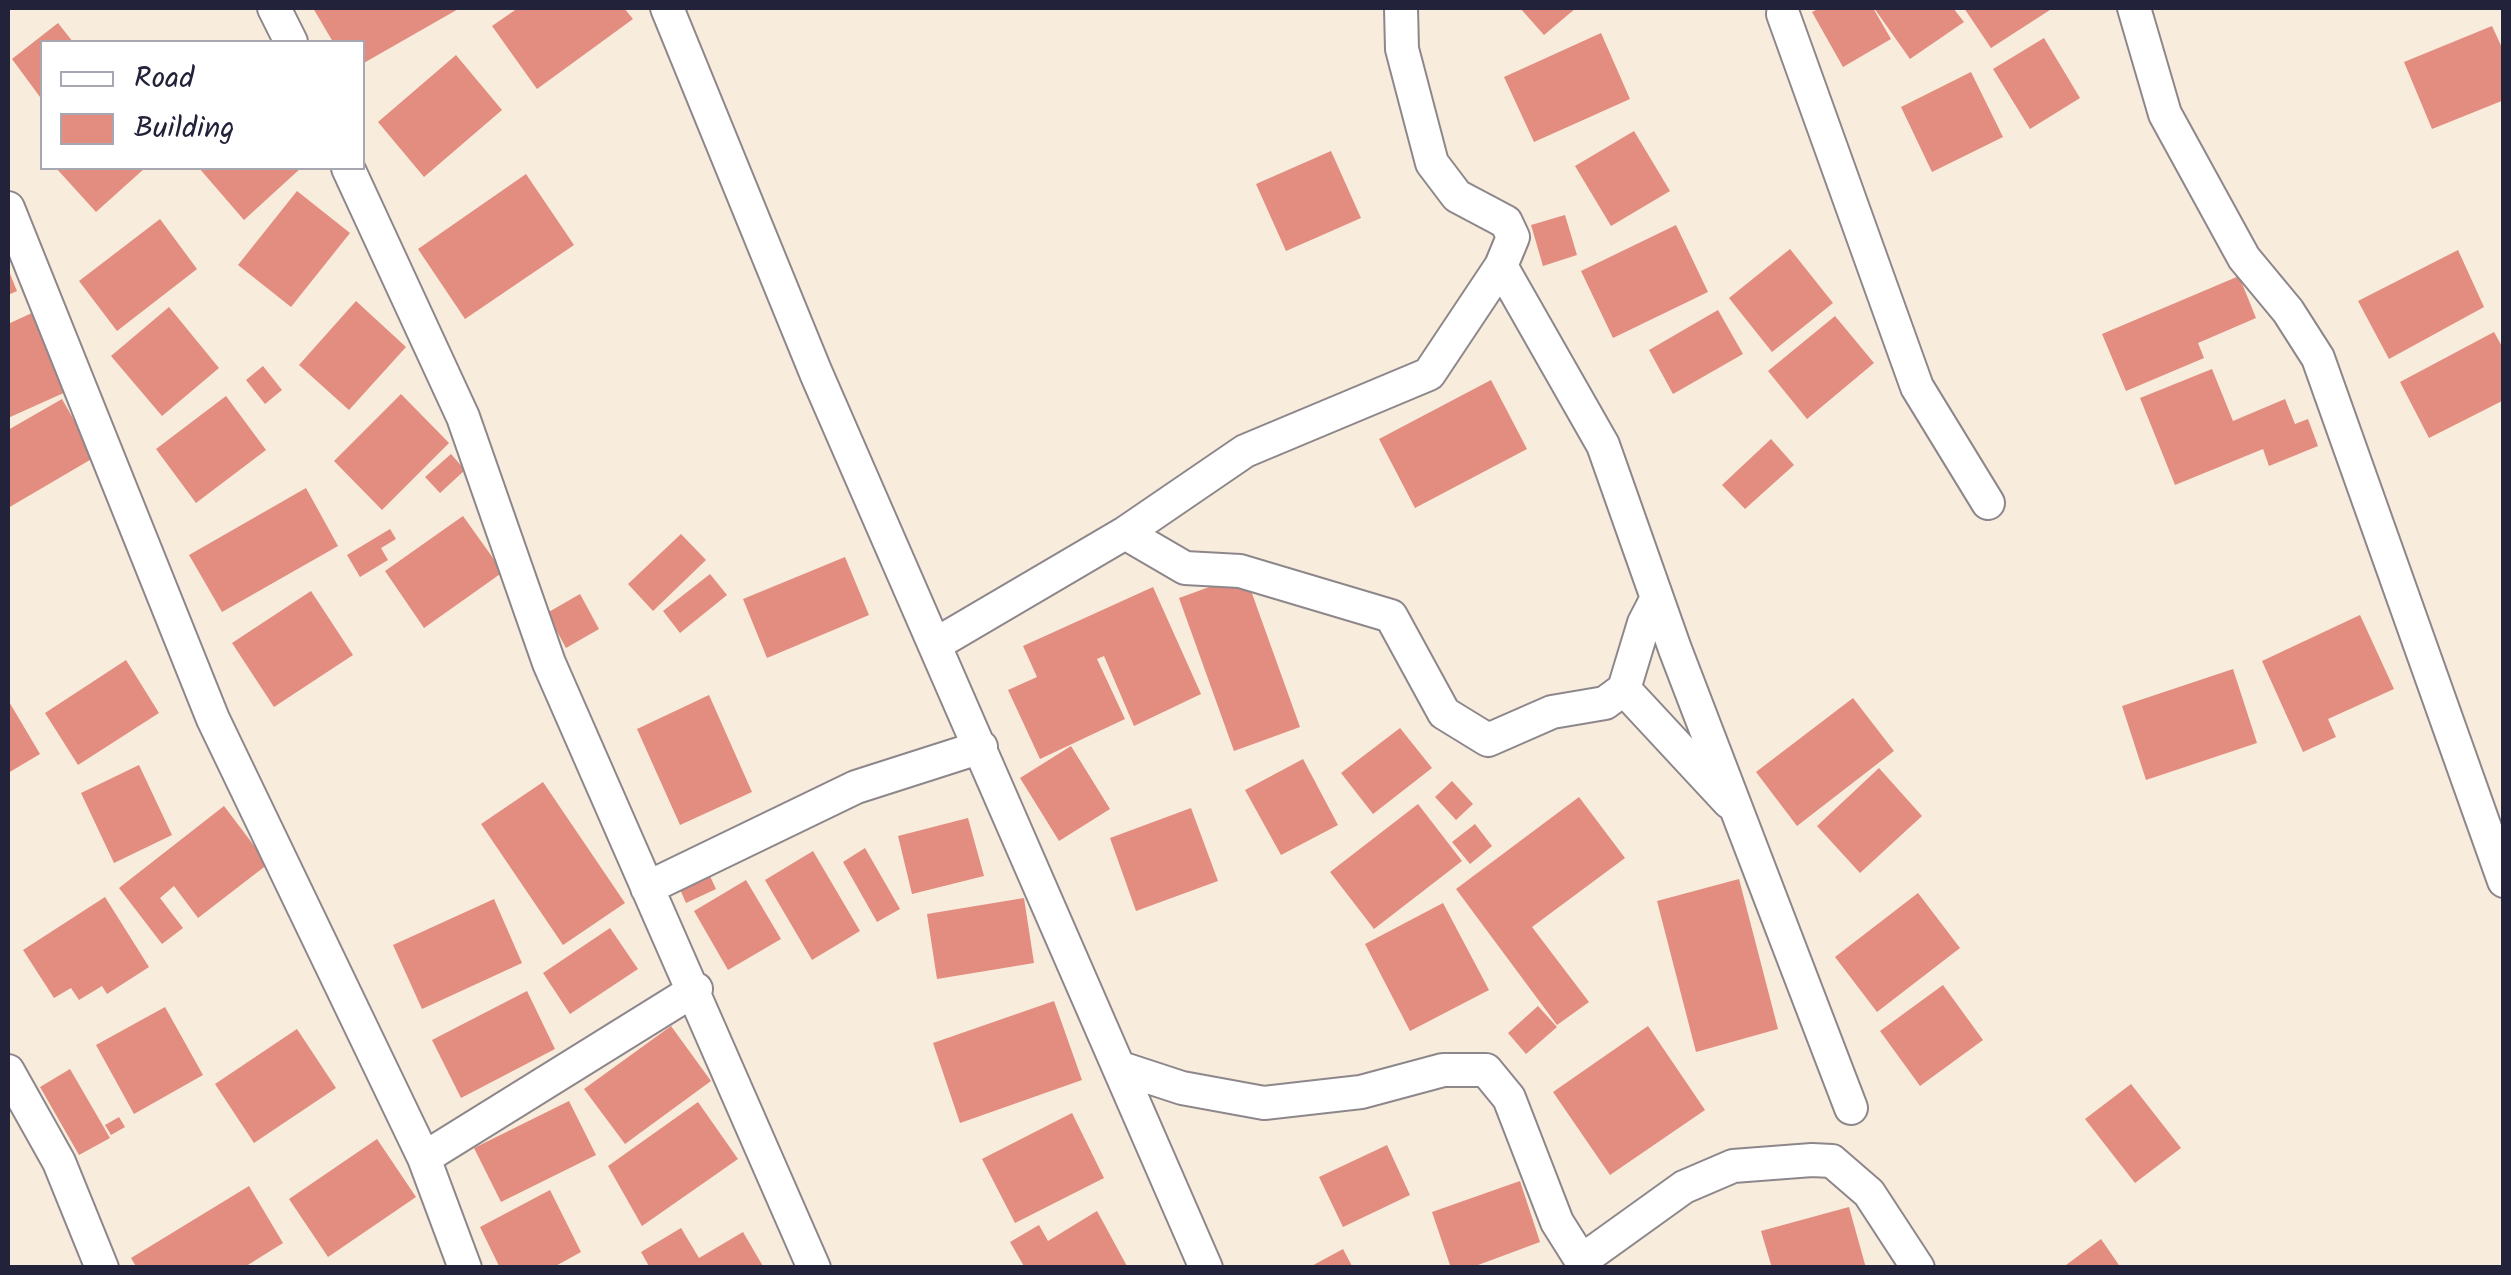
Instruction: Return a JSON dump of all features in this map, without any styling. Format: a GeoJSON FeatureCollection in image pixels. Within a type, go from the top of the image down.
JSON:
{"type":"FeatureCollection","features":[{"type":"Feature","properties":{"kind":"street"},"geometry":{"type":"LineString","coordinates":[[274,8],[290,40]]}},
{"type":"Feature","properties":{"kind":"street"},"geometry":{"type":"LineString","coordinates":[[667,8],[816,373],[1206,1268]]}},
{"type":"Feature","properties":{"kind":"street"},"geometry":{"type":"LineString","coordinates":[[936,644],[1126,533],[1245,451],[1429,374],[1501,266],[1513,237],[1506,222],[1457,196],[1432,164],[1402,49],[1402,8]]}},
{"type":"Feature","properties":{"kind":"street"},"geometry":{"type":"LineString","coordinates":[[2134,8],[2165,114],[2244,258],[2318,358],[2504,881]]}},
{"type":"Feature","properties":{"kind":"street"},"geometry":{"type":"LineString","coordinates":[[1785,10],[1917,387],[1988,503]]}},
{"type":"Feature","properties":{"kind":"street"},"geometry":{"type":"LineString","coordinates":[[349,170],[464,416],[549,663],[647,888],[696,989],[771,1178],[814,1268]]}},
{"type":"Feature","properties":{"kind":"street"},"geometry":{"type":"LineString","coordinates":[[8,208],[213,719],[424,1158],[465,1268]]}},
{"type":"Feature","properties":{"kind":"street"},"geometry":{"type":"LineString","coordinates":[[1501,266],[1603,445],[1657,598],[1851,1108]]}},
{"type":"Feature","properties":{"kind":"street"},"geometry":{"type":"LineString","coordinates":[[1126,533],[1185,568],[1240,571],[1391,616],[1444,713],[1488,740],[1552,712],[1605,702],[1624,689],[1644,622],[1657,598]]}},
{"type":"Feature","properties":{"kind":"street"},"geometry":{"type":"LineString","coordinates":[[1624,689],[1718,794],[1738,808]]}},
{"type":"Feature","properties":{"kind":"street"},"geometry":{"type":"LineString","coordinates":[[647,888],[856,787],[981,746]]}},
{"type":"Feature","properties":{"kind":"street"},"geometry":{"type":"LineString","coordinates":[[424,1158],[696,989]]}},
{"type":"Feature","properties":{"kind":"street"},"geometry":{"type":"LineString","coordinates":[[1121,1068],[1182,1088],[1264,1103],[1361,1092],[1443,1070],[1486,1070],[1510,1098],[1557,1222],[1583,1264],[1684,1187],[1732,1166],[1812,1160],[1832,1161],[1869,1193],[1918,1268]]}},
{"type":"Feature","properties":{"kind":"street"},"geometry":{"type":"LineString","coordinates":[[8,1070],[59,1162],[102,1268]]}},
{"type":"Feature","properties":{"kind":"building"},"geometry":{"type":"Polygon","coordinates":[[[313,8],[460,8],[365,62],[365,40],[332,40],[313,8]]]}},
{"type":"Feature","properties":{"kind":"building"},"geometry":{"type":"Polygon","coordinates":[[[518,8],[624,8],[633,19],[537,89],[492,26],[518,8]]]}},
{"type":"Feature","properties":{"kind":"building"},"geometry":{"type":"Polygon","coordinates":[[[1520,8],[1576,8],[1544,35],[1520,8]]]}},
{"type":"Feature","properties":{"kind":"building"},"geometry":{"type":"Polygon","coordinates":[[[1820,8],[1873,8],[1891,39],[1843,67],[1812,12],[1820,8]]]}},
{"type":"Feature","properties":{"kind":"building"},"geometry":{"type":"Polygon","coordinates":[[[1874,8],[1953,8],[1964,22],[1910,59],[1874,8]]]}},
{"type":"Feature","properties":{"kind":"building"},"geometry":{"type":"Polygon","coordinates":[[[1964,8],[2053,8],[1991,48],[1964,8]]]}},
{"type":"Feature","properties":{"kind":"building"},"geometry":{"type":"Polygon","coordinates":[[[58,23],[71,40],[40,40],[40,97],[12,59],[58,23]]]}},
{"type":"Feature","properties":{"kind":"building"},"geometry":{"type":"Polygon","coordinates":[[[2492,26],[2504,52],[2504,100],[2432,129],[2404,62],[2492,26]]]}},
{"type":"Feature","properties":{"kind":"building"},"geometry":{"type":"Polygon","coordinates":[[[1601,33],[1630,99],[1534,142],[1504,77],[1601,33]]]}},
{"type":"Feature","properties":{"kind":"building"},"geometry":{"type":"Polygon","coordinates":[[[2044,38],[2080,98],[2030,129],[1993,69],[2044,38]]]}},
{"type":"Feature","properties":{"kind":"building"},"geometry":{"type":"Polygon","coordinates":[[[456,55],[502,110],[424,177],[378,122],[456,55]]]}},
{"type":"Feature","properties":{"kind":"building"},"geometry":{"type":"Polygon","coordinates":[[[1971,72],[2003,137],[1932,172],[1901,107],[1971,72]]]}},
{"type":"Feature","properties":{"kind":"building"},"geometry":{"type":"Polygon","coordinates":[[[1634,131],[1670,191],[1611,226],[1575,166],[1634,131]]]}},
{"type":"Feature","properties":{"kind":"building"},"geometry":{"type":"Polygon","coordinates":[[[1331,151],[1361,218],[1286,251],[1256,184],[1331,151]]]}},
{"type":"Feature","properties":{"kind":"building"},"geometry":{"type":"Polygon","coordinates":[[[58,170],[143,170],[96,212],[58,170]]]}},
{"type":"Feature","properties":{"kind":"building"},"geometry":{"type":"Polygon","coordinates":[[[201,170],[299,170],[244,220],[201,170]]]}},
{"type":"Feature","properties":{"kind":"building"},"geometry":{"type":"Polygon","coordinates":[[[526,174],[574,245],[465,319],[418,249],[526,174]]]}},
{"type":"Feature","properties":{"kind":"building"},"geometry":{"type":"Polygon","coordinates":[[[297,191],[350,233],[291,307],[238,265],[297,191]]]}},
{"type":"Feature","properties":{"kind":"building"},"geometry":{"type":"Polygon","coordinates":[[[1565,215],[1577,255],[1543,266],[1531,225],[1565,215]]]}},
{"type":"Feature","properties":{"kind":"building"},"geometry":{"type":"Polygon","coordinates":[[[160,219],[197,269],[117,331],[79,281],[160,219]]]}},
{"type":"Feature","properties":{"kind":"building"},"geometry":{"type":"Polygon","coordinates":[[[1676,225],[1708,292],[1613,338],[1581,271],[1676,225]]]}},
{"type":"Feature","properties":{"kind":"building"},"geometry":{"type":"Polygon","coordinates":[[[1790,249],[1833,303],[1772,352],[1729,298],[1790,249]]]}},
{"type":"Feature","properties":{"kind":"building"},"geometry":{"type":"Polygon","coordinates":[[[2458,250],[2484,307],[2389,359],[2358,301],[2458,250]]]}},
{"type":"Feature","properties":{"kind":"building"},"geometry":{"type":"Polygon","coordinates":[[[8,269],[17,291],[8,295],[8,269]]]}},
{"type":"Feature","properties":{"kind":"building"},"geometry":{"type":"Polygon","coordinates":[[[2239,276],[2256,318],[2198,343],[2204,358],[2126,391],[2102,334],[2239,276]]]}},
{"type":"Feature","properties":{"kind":"building"},"geometry":{"type":"Polygon","coordinates":[[[356,301],[406,347],[349,410],[299,365],[356,301]]]}},
{"type":"Feature","properties":{"kind":"building"},"geometry":{"type":"Polygon","coordinates":[[[169,307],[219,368],[162,416],[111,356],[169,307]]]}},
{"type":"Feature","properties":{"kind":"building"},"geometry":{"type":"Polygon","coordinates":[[[1718,310],[1743,354],[1673,394],[1649,350],[1718,310]]]}},
{"type":"Feature","properties":{"kind":"building"},"geometry":{"type":"Polygon","coordinates":[[[34,312],[68,391],[8,418],[8,324],[34,312]]]}},
{"type":"Feature","properties":{"kind":"building"},"geometry":{"type":"Polygon","coordinates":[[[1835,316],[1874,363],[1807,419],[1768,371],[1835,316]]]}},
{"type":"Feature","properties":{"kind":"building"},"geometry":{"type":"Polygon","coordinates":[[[2494,332],[2504,350],[2504,400],[2429,438],[2400,382],[2494,332]]]}},
{"type":"Feature","properties":{"kind":"building"},"geometry":{"type":"Polygon","coordinates":[[[263,366],[282,390],[265,404],[246,380],[263,366]]]}},
{"type":"Feature","properties":{"kind":"building"},"geometry":{"type":"Polygon","coordinates":[[[2212,369],[2233,421],[2285,399],[2295,424],[2308,419],[2318,446],[2269,466],[2263,449],[2175,485],[2140,398],[2212,369]]]}},
{"type":"Feature","properties":{"kind":"building"},"geometry":{"type":"Polygon","coordinates":[[[1491,380],[1527,449],[1415,508],[1379,439],[1491,380]]]}},
{"type":"Feature","properties":{"kind":"building"},"geometry":{"type":"Polygon","coordinates":[[[401,394],[449,443],[382,510],[334,461],[401,394]]]}},
{"type":"Feature","properties":{"kind":"building"},"geometry":{"type":"Polygon","coordinates":[[[226,396],[266,450],[196,503],[156,449],[226,396]]]}},
{"type":"Feature","properties":{"kind":"building"},"geometry":{"type":"Polygon","coordinates":[[[62,399],[95,457],[8,508],[8,430],[62,399]]]}},
{"type":"Feature","properties":{"kind":"building"},"geometry":{"type":"Polygon","coordinates":[[[1771,439],[1794,465],[1745,509],[1722,485],[1771,439]]]}},
{"type":"Feature","properties":{"kind":"building"},"geometry":{"type":"Polygon","coordinates":[[[451,454],[465,470],[440,493],[425,477],[451,454]]]}},
{"type":"Feature","properties":{"kind":"building"},"geometry":{"type":"Polygon","coordinates":[[[306,488],[338,546],[222,612],[189,555],[306,488]]]}},
{"type":"Feature","properties":{"kind":"building"},"geometry":{"type":"Polygon","coordinates":[[[463,516],[503,572],[424,628],[385,571],[463,516]]]}},
{"type":"Feature","properties":{"kind":"building"},"geometry":{"type":"Polygon","coordinates":[[[390,529],[396,539],[381,548],[388,560],[360,577],[347,555],[390,529]]]}},
{"type":"Feature","properties":{"kind":"building"},"geometry":{"type":"Polygon","coordinates":[[[681,534],[706,560],[653,611],[628,584],[681,534]]]}},
{"type":"Feature","properties":{"kind":"building"},"geometry":{"type":"Polygon","coordinates":[[[845,557],[869,615],[767,658],[743,599],[845,557]]]}},
{"type":"Feature","properties":{"kind":"building"},"geometry":{"type":"Polygon","coordinates":[[[710,574],[727,595],[680,633],[663,611],[710,574]]]}},
{"type":"Feature","properties":{"kind":"building"},"geometry":{"type":"Polygon","coordinates":[[[1245,574],[1300,727],[1234,751],[1179,598],[1245,574]]]}},
{"type":"Feature","properties":{"kind":"building"},"geometry":{"type":"Polygon","coordinates":[[[1153,587],[1201,694],[1134,726],[1104,656],[1097,659],[1125,719],[1040,759],[1008,690],[1037,677],[1023,646],[1153,587]]]}},
{"type":"Feature","properties":{"kind":"building"},"geometry":{"type":"Polygon","coordinates":[[[311,591],[353,655],[274,707],[232,643],[311,591]]]}},
{"type":"Feature","properties":{"kind":"building"},"geometry":{"type":"Polygon","coordinates":[[[580,594],[599,629],[566,648],[547,613],[580,594]]]}},
{"type":"Feature","properties":{"kind":"building"},"geometry":{"type":"Polygon","coordinates":[[[2360,615],[2394,689],[2328,719],[2336,737],[2303,752],[2262,661],[2360,615]]]}},
{"type":"Feature","properties":{"kind":"building"},"geometry":{"type":"Polygon","coordinates":[[[126,660],[159,713],[78,765],[45,713],[126,660]]]}},
{"type":"Feature","properties":{"kind":"building"},"geometry":{"type":"Polygon","coordinates":[[[2233,669],[2257,743],[2146,780],[2122,706],[2233,669]]]}},
{"type":"Feature","properties":{"kind":"building"},"geometry":{"type":"Polygon","coordinates":[[[709,695],[752,792],[680,825],[637,729],[709,695]]]}},
{"type":"Feature","properties":{"kind":"building"},"geometry":{"type":"Polygon","coordinates":[[[1853,698],[1894,751],[1797,826],[1756,772],[1853,698]]]}},
{"type":"Feature","properties":{"kind":"building"},"geometry":{"type":"Polygon","coordinates":[[[8,700],[40,754],[8,773],[8,700]]]}},
{"type":"Feature","properties":{"kind":"building"},"geometry":{"type":"Polygon","coordinates":[[[1400,728],[1432,768],[1373,814],[1341,773],[1400,728]]]}},
{"type":"Feature","properties":{"kind":"building"},"geometry":{"type":"Polygon","coordinates":[[[1071,746],[1110,809],[1059,841],[1020,778],[1071,746]]]}},
{"type":"Feature","properties":{"kind":"building"},"geometry":{"type":"Polygon","coordinates":[[[1303,759],[1338,825],[1281,855],[1245,790],[1303,759]]]}},
{"type":"Feature","properties":{"kind":"building"},"geometry":{"type":"Polygon","coordinates":[[[139,765],[172,835],[114,863],[81,793],[139,765]]]}},
{"type":"Feature","properties":{"kind":"building"},"geometry":{"type":"Polygon","coordinates":[[[1879,768],[1922,816],[1860,873],[1817,826],[1879,768]]]}},
{"type":"Feature","properties":{"kind":"building"},"geometry":{"type":"Polygon","coordinates":[[[1452,781],[1473,804],[1456,820],[1435,797],[1452,781]]]}},
{"type":"Feature","properties":{"kind":"building"},"geometry":{"type":"Polygon","coordinates":[[[543,782],[625,903],[563,945],[481,824],[543,782]]]}},
{"type":"Feature","properties":{"kind":"building"},"geometry":{"type":"Polygon","coordinates":[[[1579,797],[1625,858],[1532,927],[1589,1002],[1557,1025],[1456,889],[1579,797]]]}},
{"type":"Feature","properties":{"kind":"building"},"geometry":{"type":"Polygon","coordinates":[[[1418,804],[1462,861],[1374,929],[1330,872],[1418,804]]]}},
{"type":"Feature","properties":{"kind":"building"},"geometry":{"type":"Polygon","coordinates":[[[224,806],[268,864],[198,918],[174,886],[160,898],[183,928],[162,944],[119,888],[224,806]]]}},
{"type":"Feature","properties":{"kind":"building"},"geometry":{"type":"Polygon","coordinates":[[[1191,808],[1218,881],[1136,911],[1110,838],[1191,808]]]}},
{"type":"Feature","properties":{"kind":"building"},"geometry":{"type":"Polygon","coordinates":[[[968,818],[984,876],[912,894],[898,836],[968,818]]]}},
{"type":"Feature","properties":{"kind":"building"},"geometry":{"type":"Polygon","coordinates":[[[1475,824],[1492,846],[1470,864],[1452,842],[1475,824]]]}},
{"type":"Feature","properties":{"kind":"building"},"geometry":{"type":"Polygon","coordinates":[[[865,848],[900,909],[877,922],[843,862],[865,848]]]}},
{"type":"Feature","properties":{"kind":"building"},"geometry":{"type":"Polygon","coordinates":[[[813,851],[860,931],[812,960],[765,880],[813,851]]]}},
{"type":"Feature","properties":{"kind":"building"},"geometry":{"type":"Polygon","coordinates":[[[709,874],[716,889],[686,903],[679,887],[709,874]]]}},
{"type":"Feature","properties":{"kind":"building"},"geometry":{"type":"Polygon","coordinates":[[[1739,879],[1778,1029],[1696,1052],[1657,901],[1739,879]]]}},
{"type":"Feature","properties":{"kind":"building"},"geometry":{"type":"Polygon","coordinates":[[[746,880],[781,939],[728,970],[694,911],[746,880]]]}},
{"type":"Feature","properties":{"kind":"building"},"geometry":{"type":"Polygon","coordinates":[[[1918,893],[1960,948],[1877,1012],[1835,957],[1918,893]]]}},
{"type":"Feature","properties":{"kind":"building"},"geometry":{"type":"Polygon","coordinates":[[[105,897],[149,967],[107,994],[102,986],[79,1000],[71,988],[54,998],[23,950],[105,897]]]}},
{"type":"Feature","properties":{"kind":"building"},"geometry":{"type":"Polygon","coordinates":[[[1024,898],[1034,963],[937,979],[927,914],[1024,898]]]}},
{"type":"Feature","properties":{"kind":"building"},"geometry":{"type":"Polygon","coordinates":[[[494,899],[522,963],[422,1009],[393,945],[494,899]]]}},
{"type":"Feature","properties":{"kind":"building"},"geometry":{"type":"Polygon","coordinates":[[[1443,903],[1489,990],[1410,1031],[1365,944],[1443,903]]]}},
{"type":"Feature","properties":{"kind":"building"},"geometry":{"type":"Polygon","coordinates":[[[610,928],[638,969],[570,1014],[543,973],[610,928]]]}},
{"type":"Feature","properties":{"kind":"building"},"geometry":{"type":"Polygon","coordinates":[[[1943,985],[1983,1040],[1920,1086],[1880,1031],[1943,985]]]}},
{"type":"Feature","properties":{"kind":"building"},"geometry":{"type":"Polygon","coordinates":[[[527,991],[555,1049],[461,1098],[432,1040],[527,991]]]}},
{"type":"Feature","properties":{"kind":"building"},"geometry":{"type":"Polygon","coordinates":[[[1054,1001],[1082,1080],[960,1123],[933,1043],[1054,1001]]]}},
{"type":"Feature","properties":{"kind":"building"},"geometry":{"type":"Polygon","coordinates":[[[1538,1006],[1557,1027],[1526,1054],[1508,1033],[1538,1006]]]}},
{"type":"Feature","properties":{"kind":"building"},"geometry":{"type":"Polygon","coordinates":[[[165,1007],[203,1075],[134,1114],[96,1045],[165,1007]]]}},
{"type":"Feature","properties":{"kind":"building"},"geometry":{"type":"Polygon","coordinates":[[[671,1026],[711,1081],[625,1144],[584,1089],[671,1026]]]}},
{"type":"Feature","properties":{"kind":"building"},"geometry":{"type":"Polygon","coordinates":[[[1648,1026],[1705,1110],[1610,1175],[1553,1092],[1648,1026]]]}},
{"type":"Feature","properties":{"kind":"building"},"geometry":{"type":"Polygon","coordinates":[[[297,1029],[336,1088],[254,1143],[215,1084],[297,1029]]]}},
{"type":"Feature","properties":{"kind":"building"},"geometry":{"type":"Polygon","coordinates":[[[70,1069],[110,1138],[79,1155],[40,1087],[70,1069]]]}},
{"type":"Feature","properties":{"kind":"building"},"geometry":{"type":"Polygon","coordinates":[[[2131,1084],[2181,1148],[2135,1183],[2085,1119],[2131,1084]]]}},
{"type":"Feature","properties":{"kind":"building"},"geometry":{"type":"Polygon","coordinates":[[[569,1101],[596,1155],[501,1202],[474,1148],[569,1101]]]}},
{"type":"Feature","properties":{"kind":"building"},"geometry":{"type":"Polygon","coordinates":[[[698,1102],[738,1159],[642,1226],[608,1166],[698,1102]]]}},
{"type":"Feature","properties":{"kind":"building"},"geometry":{"type":"Polygon","coordinates":[[[1072,1113],[1104,1178],[1015,1223],[982,1159],[1072,1113]]]}},
{"type":"Feature","properties":{"kind":"building"},"geometry":{"type":"Polygon","coordinates":[[[119,1117],[125,1127],[111,1135],[105,1125],[119,1117]]]}},
{"type":"Feature","properties":{"kind":"building"},"geometry":{"type":"Polygon","coordinates":[[[377,1139],[416,1197],[328,1257],[289,1199],[377,1139]]]}},
{"type":"Feature","properties":{"kind":"building"},"geometry":{"type":"Polygon","coordinates":[[[1387,1145],[1410,1195],[1343,1227],[1319,1177],[1387,1145]]]}},
{"type":"Feature","properties":{"kind":"building"},"geometry":{"type":"Polygon","coordinates":[[[1520,1181],[1540,1242],[1470,1268],[1451,1268],[1432,1212],[1520,1181]]]}},
{"type":"Feature","properties":{"kind":"building"},"geometry":{"type":"Polygon","coordinates":[[[249,1186],[283,1243],[243,1268],[137,1268],[131,1258],[249,1186]]]}},
{"type":"Feature","properties":{"kind":"building"},"geometry":{"type":"Polygon","coordinates":[[[550,1190],[581,1252],[552,1268],[500,1268],[480,1227],[550,1190]]]}},
{"type":"Feature","properties":{"kind":"building"},"geometry":{"type":"Polygon","coordinates":[[[1849,1207],[1866,1268],[1772,1268],[1761,1231],[1849,1207]]]}},
{"type":"Feature","properties":{"kind":"building"},"geometry":{"type":"Polygon","coordinates":[[[1097,1211],[1128,1268],[1025,1268],[1010,1242],[1039,1225],[1048,1241],[1097,1211]]]}},
{"type":"Feature","properties":{"kind":"building"},"geometry":{"type":"Polygon","coordinates":[[[681,1228],[699,1258],[743,1232],[764,1268],[650,1268],[641,1252],[681,1228]]]}},
{"type":"Feature","properties":{"kind":"building"},"geometry":{"type":"Polygon","coordinates":[[[2101,1239],[2121,1268],[2062,1268],[2101,1239]]]}},
{"type":"Feature","properties":{"kind":"building"},"geometry":{"type":"Polygon","coordinates":[[[1343,1249],[1353,1268],[1308,1268],[1343,1249]]]}}]}
